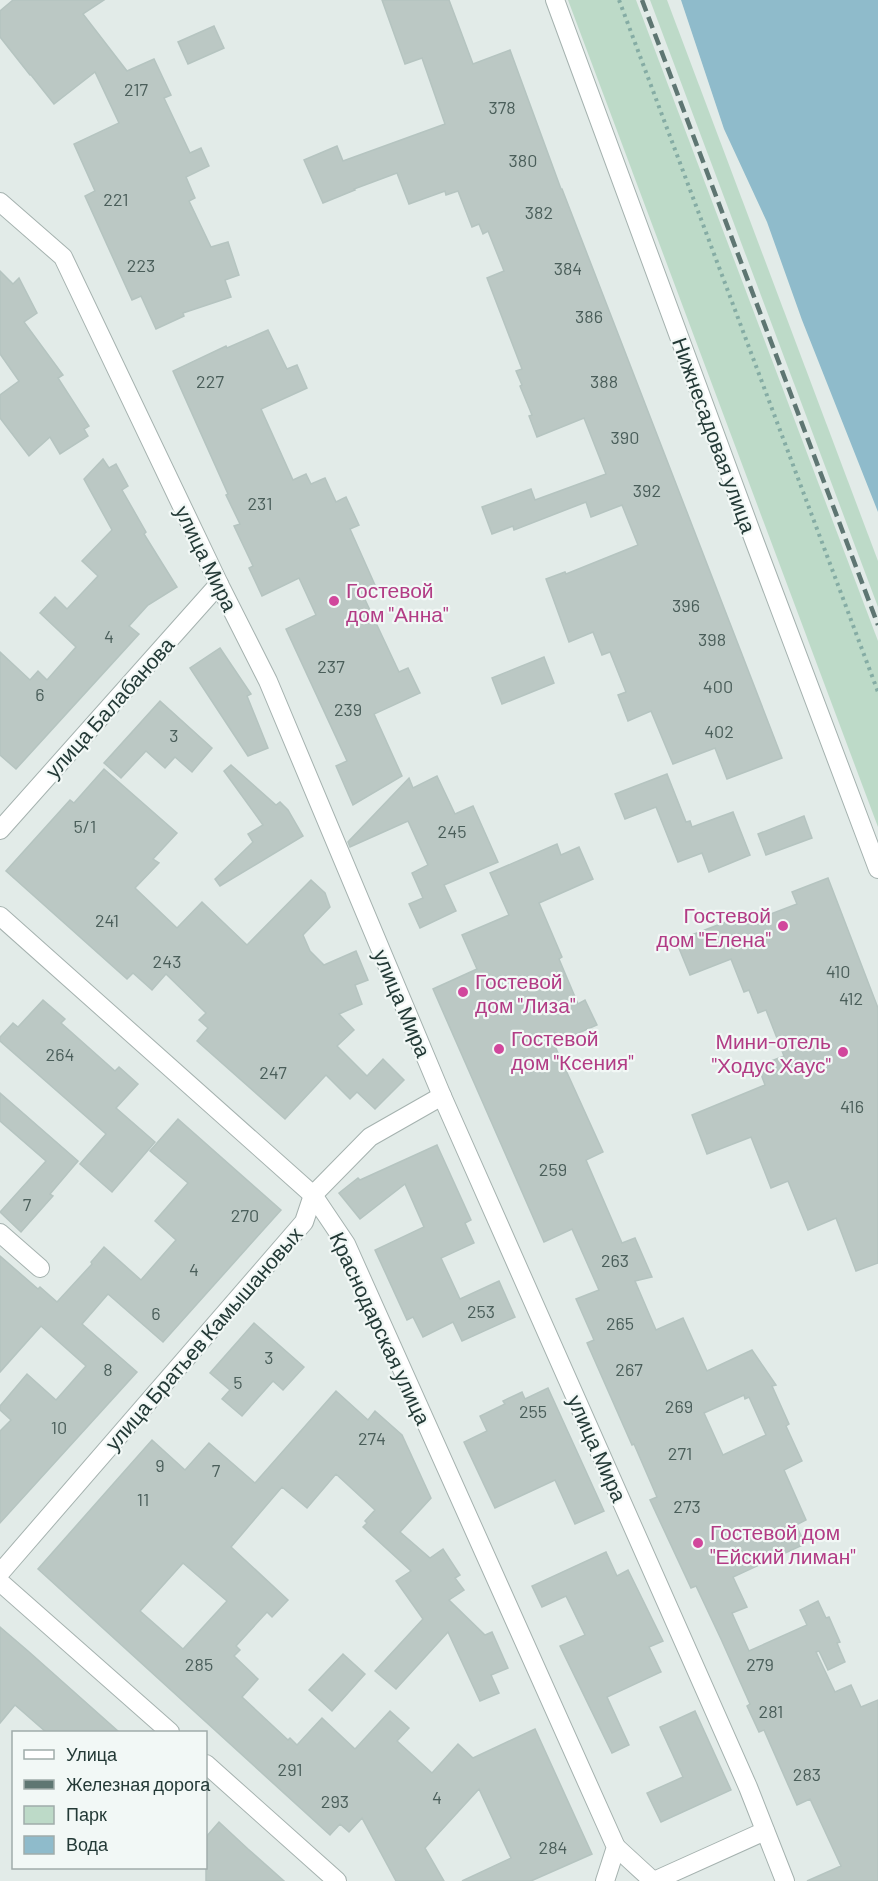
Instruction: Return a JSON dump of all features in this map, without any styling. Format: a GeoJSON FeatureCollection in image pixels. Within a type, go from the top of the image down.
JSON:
{"type":"FeatureCollection","features":[{"type":"Feature","properties":{"kind":"street","name":"Нижнесадовая улица"},"geometry":{"type":"LineString","coordinates":[[555,0],[753,540],[878,869]]}},
{"type":"Feature","properties":{"kind":"street","name":"улица Мира"},"geometry":{"type":"LineString","coordinates":[[0,202],[63,257],[219,584],[268,681],[442,1096],[748,1787],[785,1881]]}},
{"type":"Feature","properties":{"kind":"street","name":"улица Балабанова"},"geometry":{"type":"LineString","coordinates":[[0,830],[219,584]]}},
{"type":"Feature","properties":{"kind":"street","name":"Краснодарская улица"},"geometry":{"type":"LineString","coordinates":[[0,916],[313,1195],[346,1244],[615,1847],[653,1881]]}},
{"type":"Feature","properties":{"kind":"street","name":"улица Братьев Камышановых"},"geometry":{"type":"LineString","coordinates":[[0,1573],[304,1222],[313,1195],[370,1137],[442,1096]]}},
{"type":"Feature","properties":{"kind":"street"},"geometry":{"type":"LineString","coordinates":[[0,1233],[40,1268]]}},
{"type":"Feature","properties":{"kind":"street"},"geometry":{"type":"LineString","coordinates":[[0,1582],[169,1731]]}},
{"type":"Feature","properties":{"kind":"street"},"geometry":{"type":"LineString","coordinates":[[207,1765],[337,1881]]}},
{"type":"Feature","properties":{"kind":"street"},"geometry":{"type":"LineString","coordinates":[[653,1881],[765,1831]]}},
{"type":"Feature","properties":{"kind":"street"},"geometry":{"type":"LineString","coordinates":[[605,1881],[615,1847]]}},
{"type":"Feature","properties":{"kind":"path"},"geometry":{"type":"LineString","coordinates":[[619,0],[878,692]]}},
{"type":"Feature","properties":{"kind":"green space"},"geometry":{"type":"Polygon","coordinates":[[[568,0],[636,0],[878,641],[878,827],[568,0]]]}},
{"type":"Feature","properties":{"kind":"green space"},"geometry":{"type":"Polygon","coordinates":[[[650,0],[667,0],[878,561],[878,607],[650,0]]]}},
{"type":"Feature","properties":{"kind":"water"},"geometry":{"type":"Polygon","coordinates":[[[681,0],[878,0],[878,512],[802,320],[767,222],[724,129],[681,0]]]}},
{"type":"Feature","properties":{"kind":"building"},"geometry":{"type":"Polygon","coordinates":[[[13,0],[104,0],[83,14],[127,71],[154,59],[171,95],[164,98],[190,153],[201,148],[209,166],[186,177],[195,198],[189,201],[211,247],[228,242],[239,275],[225,280],[231,297],[183,313],[184,316],[156,329],[141,296],[132,300],[85,196],[95,191],[74,144],[119,123],[95,72],[54,104],[0,37],[0,11],[13,0]]]}},
{"type":"Feature","properties":{"kind":"building"},"geometry":{"type":"Polygon","coordinates":[[[382,0],[449,0],[473,64],[510,50],[561,189],[782,758],[727,779],[715,748],[673,764],[651,711],[628,721],[618,695],[626,692],[610,652],[602,655],[593,632],[569,642],[546,579],[565,572],[566,574],[638,545],[622,505],[591,517],[586,502],[514,530],[513,526],[492,534],[482,507],[531,489],[535,500],[606,474],[584,418],[537,437],[529,416],[532,415],[516,371],[522,369],[487,278],[504,271],[488,231],[483,234],[479,224],[472,227],[458,191],[446,195],[445,191],[409,204],[397,173],[323,203],[304,160],[337,146],[343,161],[445,124],[422,58],[405,64],[382,0]]]}},
{"type":"Feature","properties":{"kind":"building"},"geometry":{"type":"Polygon","coordinates":[[[214,26],[224,48],[188,64],[178,42],[214,26]]]}},
{"type":"Feature","properties":{"kind":"building"},"geometry":{"type":"Polygon","coordinates":[[[0,271],[13,284],[19,278],[37,313],[24,322],[63,375],[58,378],[89,426],[84,429],[88,436],[60,454],[50,437],[29,456],[0,418],[0,395],[19,381],[0,354],[0,271]]]}},
{"type":"Feature","properties":{"kind":"building"},"geometry":{"type":"Polygon","coordinates":[[[268,330],[287,369],[297,365],[307,388],[261,409],[293,480],[306,474],[311,484],[325,478],[336,502],[346,497],[359,525],[350,529],[375,585],[361,591],[399,672],[408,668],[420,693],[374,714],[402,776],[353,805],[336,766],[347,761],[286,629],[316,615],[299,578],[262,596],[249,568],[253,566],[234,526],[240,524],[173,371],[226,346],[227,348],[268,330]]]}},
{"type":"Feature","properties":{"kind":"building"},"geometry":{"type":"Polygon","coordinates":[[[103,459],[109,468],[116,464],[128,486],[122,490],[146,532],[144,534],[177,587],[148,605],[129,626],[139,634],[16,769],[0,755],[0,652],[30,680],[38,671],[47,680],[76,647],[40,613],[55,597],[67,609],[98,576],[82,561],[112,530],[84,479],[103,459]]]}},
{"type":"Feature","properties":{"kind":"building"},"geometry":{"type":"Polygon","coordinates":[[[220,648],[251,694],[247,696],[268,748],[248,756],[190,668],[220,648]]]}},
{"type":"Feature","properties":{"kind":"building"},"geometry":{"type":"Polygon","coordinates":[[[544,657],[554,683],[502,704],[492,678],[544,657]]]}},
{"type":"Feature","properties":{"kind":"building"},"geometry":{"type":"Polygon","coordinates":[[[160,701],[212,748],[192,772],[175,757],[165,768],[146,751],[121,778],[104,763],[160,701]]]}},
{"type":"Feature","properties":{"kind":"building"},"geometry":{"type":"Polygon","coordinates":[[[231,765],[276,805],[280,802],[288,810],[303,836],[220,886],[215,879],[253,842],[248,834],[263,825],[224,771],[231,765]]]}},
{"type":"Feature","properties":{"kind":"building"},"geometry":{"type":"Polygon","coordinates":[[[104,769],[177,833],[153,859],[159,863],[135,888],[177,928],[202,902],[247,945],[311,880],[325,893],[330,907],[303,935],[310,951],[324,965],[356,951],[368,980],[355,985],[362,1004],[339,1014],[354,1030],[337,1046],[367,1076],[383,1059],[404,1080],[375,1109],[357,1092],[350,1099],[326,1075],[285,1119],[197,1041],[208,1028],[199,1020],[206,1013],[166,974],[152,990],[133,973],[127,979],[6,871],[70,800],[74,803],[104,769]]]}},
{"type":"Feature","properties":{"kind":"building"},"geometry":{"type":"Polygon","coordinates":[[[667,774],[686,822],[690,821],[692,827],[733,812],[750,855],[709,872],[702,853],[678,862],[656,807],[625,819],[615,794],[667,774]]]}},
{"type":"Feature","properties":{"kind":"building"},"geometry":{"type":"Polygon","coordinates":[[[437,776],[455,814],[473,806],[498,862],[444,885],[456,911],[420,928],[409,904],[423,898],[412,873],[428,865],[408,821],[350,847],[348,842],[409,778],[413,788],[437,776]]]}},
{"type":"Feature","properties":{"kind":"building"},"geometry":{"type":"Polygon","coordinates":[[[804,816],[812,838],[766,855],[758,834],[804,816]]]}},
{"type":"Feature","properties":{"kind":"building"},"geometry":{"type":"Polygon","coordinates":[[[557,844],[561,855],[579,847],[593,879],[539,903],[562,957],[559,959],[578,1004],[585,1000],[597,1025],[554,1044],[603,1152],[586,1160],[622,1243],[635,1238],[652,1277],[635,1281],[656,1330],[683,1318],[707,1371],[752,1350],[776,1385],[772,1386],[789,1424],[786,1426],[802,1461],[784,1470],[806,1520],[796,1525],[805,1544],[733,1577],[747,1607],[732,1613],[749,1651],[807,1625],[800,1610],[818,1601],[826,1618],[829,1617],[840,1642],[837,1643],[845,1662],[828,1670],[819,1651],[816,1652],[835,1692],[851,1685],[861,1707],[878,1700],[878,1881],[807,1881],[841,1866],[810,1799],[797,1805],[764,1730],[759,1732],[747,1706],[750,1704],[696,1586],[691,1588],[650,1500],[657,1497],[587,1343],[594,1340],[576,1299],[599,1290],[572,1229],[544,1242],[433,989],[477,969],[462,935],[509,915],[490,873],[557,844]],[[744,1395],[704,1413],[723,1455],[766,1435],[749,1397],[745,1399],[744,1395]]]}},
{"type":"Feature","properties":{"kind":"building"},"geometry":{"type":"Polygon","coordinates":[[[828,878],[878,1008],[878,1263],[856,1271],[836,1218],[808,1230],[788,1181],[771,1188],[751,1137],[707,1154],[692,1115],[765,1085],[758,1066],[784,1056],[766,1010],[758,1013],[749,990],[744,992],[731,959],[690,975],[676,941],[736,918],[739,926],[797,904],[792,892],[828,878]]]}},
{"type":"Feature","properties":{"kind":"building"},"geometry":{"type":"Polygon","coordinates":[[[43,1000],[65,1019],[61,1023],[115,1071],[119,1067],[138,1084],[116,1108],[155,1142],[112,1192],[80,1164],[106,1134],[0,1041],[0,1037],[13,1023],[18,1027],[43,1000]]]}},
{"type":"Feature","properties":{"kind":"building"},"geometry":{"type":"Polygon","coordinates":[[[0,1093],[78,1161],[50,1194],[53,1196],[21,1232],[0,1212],[46,1161],[0,1121],[0,1093]]]}},
{"type":"Feature","properties":{"kind":"building"},"geometry":{"type":"Polygon","coordinates":[[[178,1119],[281,1210],[163,1342],[108,1294],[82,1324],[137,1372],[0,1523],[0,1431],[11,1420],[0,1410],[0,1406],[27,1374],[56,1400],[86,1366],[41,1326],[0,1372],[0,1256],[38,1289],[40,1287],[57,1302],[92,1264],[91,1262],[104,1247],[141,1280],[176,1240],[155,1221],[188,1183],[150,1151],[178,1119]]]}},
{"type":"Feature","properties":{"kind":"building"},"geometry":{"type":"Polygon","coordinates":[[[437,1145],[471,1220],[465,1223],[474,1243],[441,1258],[460,1299],[499,1281],[515,1317],[462,1341],[453,1322],[423,1337],[413,1317],[407,1320],[375,1250],[424,1227],[405,1184],[360,1219],[339,1193],[358,1178],[360,1180],[437,1145]]]}},
{"type":"Feature","properties":{"kind":"building"},"geometry":{"type":"Polygon","coordinates":[[[254,1323],[304,1367],[283,1390],[273,1381],[242,1416],[222,1399],[230,1390],[210,1373],[254,1323]]]}},
{"type":"Feature","properties":{"kind":"building"},"geometry":{"type":"Polygon","coordinates":[[[548,1388],[604,1511],[575,1524],[555,1480],[495,1508],[464,1442],[487,1431],[480,1416],[505,1404],[503,1401],[522,1392],[525,1399],[548,1388]]]}},
{"type":"Feature","properties":{"kind":"building"},"geometry":{"type":"Polygon","coordinates":[[[336,1391],[368,1420],[375,1411],[402,1435],[431,1498],[400,1532],[430,1558],[443,1549],[460,1575],[455,1578],[464,1590],[449,1600],[485,1635],[492,1632],[508,1668],[491,1675],[499,1693],[480,1701],[448,1632],[396,1689],[375,1671],[423,1619],[396,1581],[411,1571],[363,1527],[367,1523],[365,1521],[375,1510],[336,1474],[307,1508],[282,1487],[231,1547],[288,1600],[272,1617],[267,1612],[236,1646],[240,1650],[234,1656],[258,1679],[242,1697],[288,1740],[290,1738],[297,1745],[322,1718],[355,1749],[390,1711],[409,1728],[397,1741],[432,1773],[458,1744],[473,1758],[535,1729],[592,1854],[531,1881],[462,1881],[511,1858],[479,1789],[425,1848],[444,1881],[396,1881],[362,1818],[349,1832],[340,1824],[330,1835],[38,1569],[152,1440],[185,1470],[209,1443],[255,1483],[336,1391]],[[183,1563],[140,1611],[183,1649],[227,1601],[183,1563]]]}},
{"type":"Feature","properties":{"kind":"building"},"geometry":{"type":"Polygon","coordinates":[[[606,1552],[617,1576],[628,1570],[663,1641],[649,1647],[661,1672],[607,1697],[629,1745],[612,1753],[560,1646],[585,1635],[566,1596],[542,1607],[532,1586],[606,1552]]]}},
{"type":"Feature","properties":{"kind":"building"},"geometry":{"type":"Polygon","coordinates":[[[0,1627],[118,1731],[45,1731],[15,1705],[0,1723],[0,1627]]]}},
{"type":"Feature","properties":{"kind":"building"},"geometry":{"type":"Polygon","coordinates":[[[343,1654],[365,1674],[332,1711],[309,1690],[343,1654]]]}},
{"type":"Feature","properties":{"kind":"building"},"geometry":{"type":"Polygon","coordinates":[[[695,1711],[731,1790],[661,1822],[647,1793],[683,1777],[660,1727],[695,1711]]]}},
{"type":"Feature","properties":{"kind":"building"},"geometry":{"type":"Polygon","coordinates":[[[219,1822],[284,1881],[206,1881],[207,1836],[219,1822]]]}},
{"type":"Feature","properties":{"kind":"railway"},"geometry":{"type":"LineString","coordinates":[[642,0],[878,625]]}},
{"type":"Feature","properties":{"kind":"place","name":"Гостевой дом \"Анна\""},"geometry":{"type":"Point","coordinates":[334,601]}},
{"type":"Feature","properties":{"kind":"place","name":"Гостевой дом \"Елена\""},"geometry":{"type":"Point","coordinates":[783,926]}},
{"type":"Feature","properties":{"kind":"place","name":"Гостевой дом \"Лиза\""},"geometry":{"type":"Point","coordinates":[463,992]}},
{"type":"Feature","properties":{"kind":"place","name":"Гостевой дом \"Ксения\""},"geometry":{"type":"Point","coordinates":[499,1049]}},
{"type":"Feature","properties":{"kind":"place","name":"Мини-отель \"Ходус Хаус\""},"geometry":{"type":"Point","coordinates":[843,1052]}},
{"type":"Feature","properties":{"kind":"place","name":"Гостевой дом \"Ейский лиман\""},"geometry":{"type":"Point","coordinates":[698,1543]}}]}
